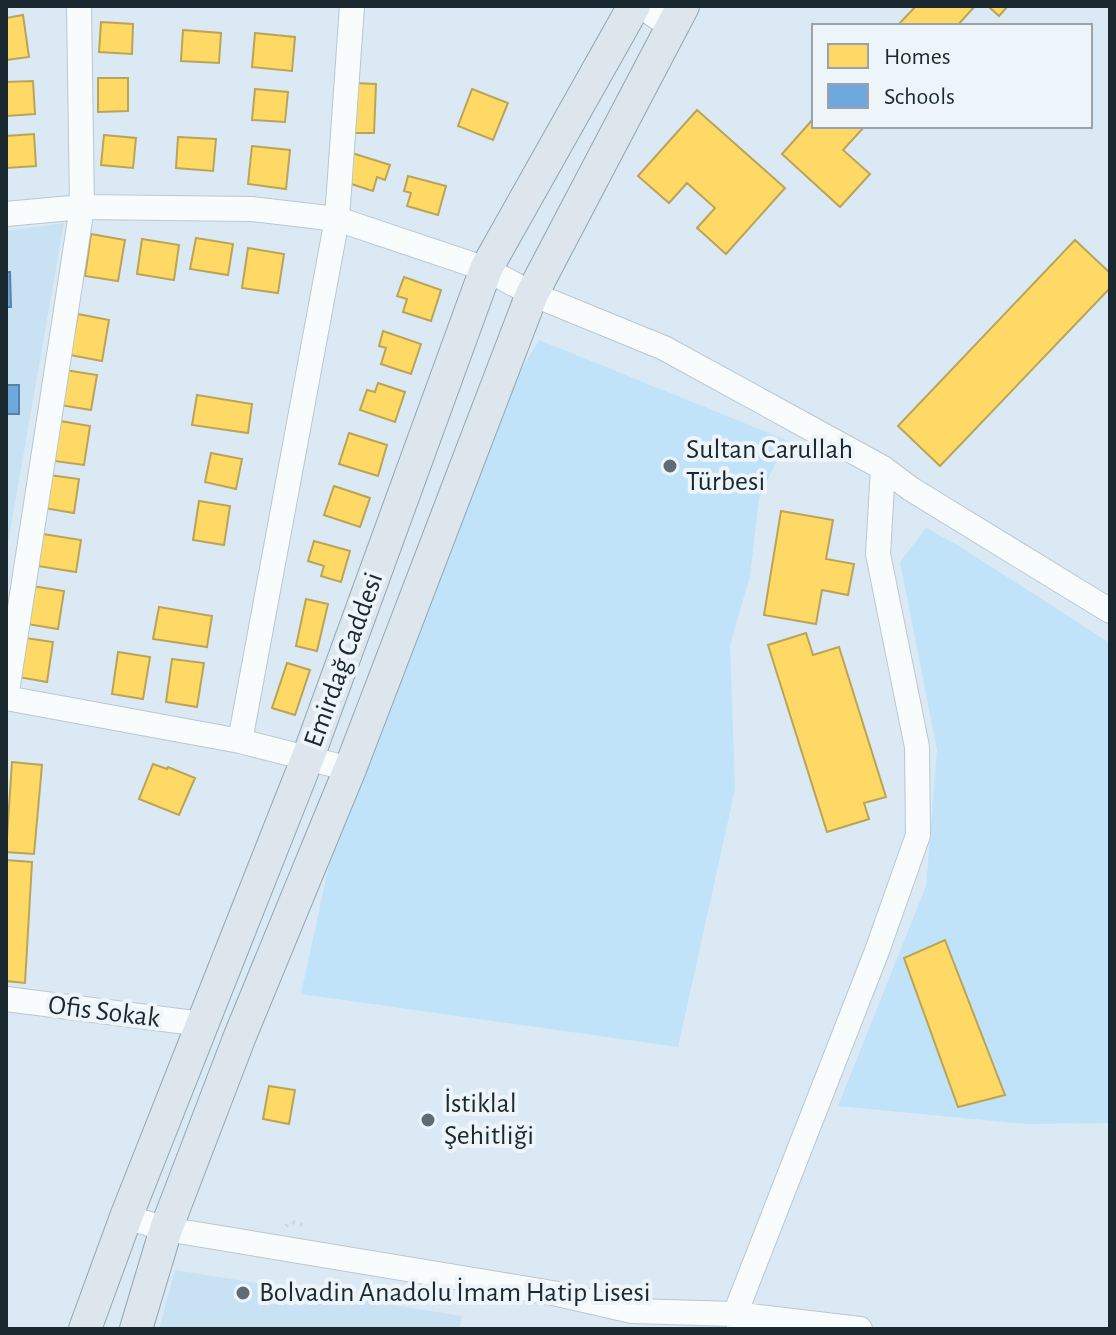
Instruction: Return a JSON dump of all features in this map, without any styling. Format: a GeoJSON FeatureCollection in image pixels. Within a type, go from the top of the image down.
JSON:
{"type":"FeatureCollection","features":[{"type":"Feature","properties":{"kind":"main road","name":"Emirdağ Caddesi"},"geometry":{"type":"LineString","coordinates":[[85,1329],[126,1217],[308,757],[486,269],[634,6]]}},
{"type":"Feature","properties":{"kind":"main road","name":"Emirdağ Caddesi"},"geometry":{"type":"LineString","coordinates":[[136,1329],[166,1229],[240,1036],[350,769],[532,294],[677,16]]}},
{"type":"Feature","properties":{"kind":"street"},"geometry":{"type":"LineString","coordinates":[[79,6],[82,207],[6,698],[240,741],[350,769]]}},
{"type":"Feature","properties":{"kind":"street"},"geometry":{"type":"LineString","coordinates":[[240,741],[337,219],[352,6]]}},
{"type":"Feature","properties":{"kind":"street"},"geometry":{"type":"LineString","coordinates":[[641,6],[677,16]]}},
{"type":"Feature","properties":{"kind":"street"},"geometry":{"type":"LineString","coordinates":[[6,214],[82,207],[252,209],[337,219],[486,269],[532,294],[664,348],[883,468],[911,489],[1110,611]]}},
{"type":"Feature","properties":{"kind":"street"},"geometry":{"type":"LineString","coordinates":[[738,1322],[918,835],[917,747],[878,554],[883,468]]}},
{"type":"Feature","properties":{"kind":"street","name":"Ofis Sokak"},"geometry":{"type":"LineString","coordinates":[[6,999],[202,1024]]}},
{"type":"Feature","properties":{"kind":"street"},"geometry":{"type":"LineString","coordinates":[[126,1217],[166,1229],[558,1294],[637,1320],[860,1329]]}},
{"type":"Feature","properties":{"kind":"shaded area"},"geometry":{"type":"Polygon","coordinates":[[[64,223],[6,554],[6,231],[64,223]]]}},
{"type":"Feature","properties":{"kind":"shaded area"},"geometry":{"type":"Polygon","coordinates":[[[539,340],[786,440],[759,499],[750,576],[730,645],[735,789],[678,1047],[301,994],[350,769],[466,462],[539,340]]]}},
{"type":"Feature","properties":{"kind":"shaded area"},"geometry":{"type":"Polygon","coordinates":[[[926,528],[1110,643],[1110,1123],[1025,1124],[838,1106],[926,886],[937,750],[900,562],[926,528]]]}},
{"type":"Feature","properties":{"kind":"shaded area","name":"Bolvadin Anadolu İmam Hatip Lisesi"},"geometry":{"type":"Polygon","coordinates":[[[175,1270],[462,1316],[459,1329],[159,1329],[175,1270]]]}},
{"type":"Feature","properties":{"kind":"building: Homes"},"geometry":{"type":"Polygon","coordinates":[[[916,6],[975,6],[959,24],[899,24],[916,6]]]}},
{"type":"Feature","properties":{"kind":"building: Homes"},"geometry":{"type":"Polygon","coordinates":[[[988,6],[1008,6],[999,16],[988,6]]]}},
{"type":"Feature","properties":{"kind":"building: Homes"},"geometry":{"type":"Polygon","coordinates":[[[23,15],[29,57],[6,60],[6,18],[23,15]]]}},
{"type":"Feature","properties":{"kind":"building: Homes"},"geometry":{"type":"Polygon","coordinates":[[[101,22],[133,24],[132,54],[99,52],[101,22]]]}},
{"type":"Feature","properties":{"kind":"building: Homes"},"geometry":{"type":"Polygon","coordinates":[[[183,30],[221,33],[219,63],[181,61],[183,30]]]}},
{"type":"Feature","properties":{"kind":"building: Homes"},"geometry":{"type":"Polygon","coordinates":[[[255,33],[295,37],[292,71],[252,67],[255,33]]]}},
{"type":"Feature","properties":{"kind":"building: Homes"},"geometry":{"type":"Polygon","coordinates":[[[98,78],[128,78],[128,111],[98,112],[98,78]]]}},
{"type":"Feature","properties":{"kind":"building: Homes"},"geometry":{"type":"Polygon","coordinates":[[[33,81],[35,114],[6,116],[6,82],[33,81]]]}},
{"type":"Feature","properties":{"kind":"building: Homes"},"geometry":{"type":"Polygon","coordinates":[[[352,83],[376,84],[374,133],[350,133],[352,83]]]}},
{"type":"Feature","properties":{"kind":"building: Homes"},"geometry":{"type":"Polygon","coordinates":[[[255,89],[288,92],[285,122],[252,120],[255,89]]]}},
{"type":"Feature","properties":{"kind":"building: Homes"},"geometry":{"type":"Polygon","coordinates":[[[472,89],[508,103],[493,140],[458,126],[472,89]]]}},
{"type":"Feature","properties":{"kind":"building: Homes"},"geometry":{"type":"Polygon","coordinates":[[[697,110],[785,188],[726,254],[697,228],[715,208],[687,183],[669,203],[638,176],[697,110]]]}},
{"type":"Feature","properties":{"kind":"building: Homes"},"geometry":{"type":"Polygon","coordinates":[[[812,120],[812,128],[863,128],[843,150],[870,174],[840,207],[782,154],[812,120]]]}},
{"type":"Feature","properties":{"kind":"building: Homes"},"geometry":{"type":"Polygon","coordinates":[[[34,134],[36,166],[6,168],[6,136],[34,134]]]}},
{"type":"Feature","properties":{"kind":"building: Homes"},"geometry":{"type":"Polygon","coordinates":[[[104,135],[136,138],[133,168],[101,165],[104,135]]]}},
{"type":"Feature","properties":{"kind":"building: Homes"},"geometry":{"type":"Polygon","coordinates":[[[178,137],[216,139],[213,171],[176,168],[178,137]]]}},
{"type":"Feature","properties":{"kind":"building: Homes"},"geometry":{"type":"Polygon","coordinates":[[[252,146],[290,150],[286,189],[248,184],[252,146]]]}},
{"type":"Feature","properties":{"kind":"building: Homes"},"geometry":{"type":"Polygon","coordinates":[[[352,153],[390,165],[385,180],[377,177],[373,191],[342,181],[352,153]]]}},
{"type":"Feature","properties":{"kind":"building: Homes"},"geometry":{"type":"Polygon","coordinates":[[[408,176],[446,186],[438,215],[407,206],[411,193],[404,191],[408,176]]]}},
{"type":"Feature","properties":{"kind":"building: Homes"},"geometry":{"type":"Polygon","coordinates":[[[91,234],[125,240],[118,281],[85,276],[91,234]]]}},
{"type":"Feature","properties":{"kind":"building: Homes"},"geometry":{"type":"Polygon","coordinates":[[[196,238],[233,244],[228,275],[190,269],[196,238]]]}},
{"type":"Feature","properties":{"kind":"building: Homes"},"geometry":{"type":"Polygon","coordinates":[[[142,239],[179,245],[174,280],[137,274],[142,239]]]}},
{"type":"Feature","properties":{"kind":"building: Homes"},"geometry":{"type":"Polygon","coordinates":[[[1075,240],[1110,273],[1110,288],[940,466],[898,426],[1075,240]]]}},
{"type":"Feature","properties":{"kind":"building: Homes"},"geometry":{"type":"Polygon","coordinates":[[[248,248],[284,254],[278,293],[242,288],[248,248]]]}},
{"type":"Feature","properties":{"kind":"building: Homes"},"geometry":{"type":"Polygon","coordinates":[[[404,277],[441,290],[431,321],[403,312],[407,299],[397,296],[404,277]]]}},
{"type":"Feature","properties":{"kind":"building: Homes"},"geometry":{"type":"Polygon","coordinates":[[[78,314],[109,320],[102,361],[70,355],[78,314]]]}},
{"type":"Feature","properties":{"kind":"building: Homes"},"geometry":{"type":"Polygon","coordinates":[[[383,331],[421,344],[411,374],[381,364],[386,348],[379,346],[383,331]]]}},
{"type":"Feature","properties":{"kind":"building: Homes"},"geometry":{"type":"Polygon","coordinates":[[[65,370],[97,375],[91,410],[60,405],[65,370]]]}},
{"type":"Feature","properties":{"kind":"building: Homes"},"geometry":{"type":"Polygon","coordinates":[[[378,383],[405,392],[395,422],[360,410],[367,390],[375,392],[378,383]]]}},
{"type":"Feature","properties":{"kind":"building: Homes"},"geometry":{"type":"Polygon","coordinates":[[[197,395],[252,404],[248,433],[192,425],[197,395]]]}},
{"type":"Feature","properties":{"kind":"building: Homes"},"geometry":{"type":"Polygon","coordinates":[[[60,421],[90,426],[84,465],[54,461],[60,421]]]}},
{"type":"Feature","properties":{"kind":"building: Homes"},"geometry":{"type":"Polygon","coordinates":[[[349,433],[387,445],[378,476],[339,464],[349,433]]]}},
{"type":"Feature","properties":{"kind":"building: Homes"},"geometry":{"type":"Polygon","coordinates":[[[211,453],[242,459],[236,489],[205,482],[211,453]]]}},
{"type":"Feature","properties":{"kind":"building: Homes"},"geometry":{"type":"Polygon","coordinates":[[[49,475],[79,479],[74,513],[44,508],[49,475]]]}},
{"type":"Feature","properties":{"kind":"building: Homes"},"geometry":{"type":"Polygon","coordinates":[[[334,486],[370,498],[360,527],[324,515],[334,486]]]}},
{"type":"Feature","properties":{"kind":"building: Homes"},"geometry":{"type":"Polygon","coordinates":[[[199,501],[230,506],[224,545],[193,540],[199,501]]]}},
{"type":"Feature","properties":{"kind":"building: Homes"},"geometry":{"type":"Polygon","coordinates":[[[781,511],[833,520],[826,559],[854,564],[848,595],[822,590],[816,624],[764,615],[781,511]]]}},
{"type":"Feature","properties":{"kind":"building: Homes"},"geometry":{"type":"Polygon","coordinates":[[[43,534],[81,540],[76,572],[38,566],[43,534]]]}},
{"type":"Feature","properties":{"kind":"building: Homes"},"geometry":{"type":"Polygon","coordinates":[[[314,541],[350,551],[341,582],[321,576],[324,566],[308,561],[314,541]]]}},
{"type":"Feature","properties":{"kind":"building: Homes"},"geometry":{"type":"Polygon","coordinates":[[[32,586],[64,591],[58,629],[27,624],[32,586]]]}},
{"type":"Feature","properties":{"kind":"building: Homes"},"geometry":{"type":"Polygon","coordinates":[[[306,599],[328,604],[317,651],[296,646],[306,599]]]}},
{"type":"Feature","properties":{"kind":"building: Homes"},"geometry":{"type":"Polygon","coordinates":[[[159,607],[212,616],[207,647],[153,639],[159,607]]]}},
{"type":"Feature","properties":{"kind":"building: Homes"},"geometry":{"type":"Polygon","coordinates":[[[806,633],[813,655],[839,647],[886,797],[864,803],[869,819],[827,832],[768,645],[806,633]]]}},
{"type":"Feature","properties":{"kind":"building: Homes"},"geometry":{"type":"Polygon","coordinates":[[[19,637],[53,642],[47,682],[13,676],[19,637]]]}},
{"type":"Feature","properties":{"kind":"building: Homes"},"geometry":{"type":"Polygon","coordinates":[[[118,652],[150,657],[143,699],[112,694],[118,652]]]}},
{"type":"Feature","properties":{"kind":"building: Homes"},"geometry":{"type":"Polygon","coordinates":[[[172,659],[204,663],[197,707],[166,702],[172,659]]]}},
{"type":"Feature","properties":{"kind":"building: Homes"},"geometry":{"type":"Polygon","coordinates":[[[287,663],[310,670],[295,715],[272,708],[287,663]]]}},
{"type":"Feature","properties":{"kind":"building: Homes"},"geometry":{"type":"Polygon","coordinates":[[[12,762],[42,765],[34,854],[6,852],[12,762]]]}},
{"type":"Feature","properties":{"kind":"building: Homes"},"geometry":{"type":"Polygon","coordinates":[[[153,764],[195,778],[179,815],[139,799],[153,764]]]}},
{"type":"Feature","properties":{"kind":"building: Homes"},"geometry":{"type":"Polygon","coordinates":[[[6,860],[32,862],[25,983],[6,981],[6,860]]]}},
{"type":"Feature","properties":{"kind":"building: Homes"},"geometry":{"type":"Polygon","coordinates":[[[945,940],[1005,1095],[958,1107],[904,958],[945,940]]]}},
{"type":"Feature","properties":{"kind":"building: Homes"},"geometry":{"type":"Polygon","coordinates":[[[269,1086],[295,1090],[289,1124],[263,1119],[269,1086]]]}},
{"type":"Feature","properties":{"kind":"building: Schools"},"geometry":{"type":"Polygon","coordinates":[[[6,272],[10,272],[11,307],[6,307],[6,272]]]}},
{"type":"Feature","properties":{"kind":"building: Schools"},"geometry":{"type":"Polygon","coordinates":[[[6,385],[19,385],[19,414],[6,414],[6,385]]]}},
{"type":"Feature","properties":{"kind":"place","name":"Sultan Carullah Türbesi"},"geometry":{"type":"Point","coordinates":[670,466]}},
{"type":"Feature","properties":{"kind":"place","name":"İstiklal Şehitliği"},"geometry":{"type":"Point","coordinates":[428,1120]}},
{"type":"Feature","properties":{"kind":"place","name":"Bolvadin Anadolu İmam Hatip Lisesi"},"geometry":{"type":"Point","coordinates":[243,1293]}}]}
